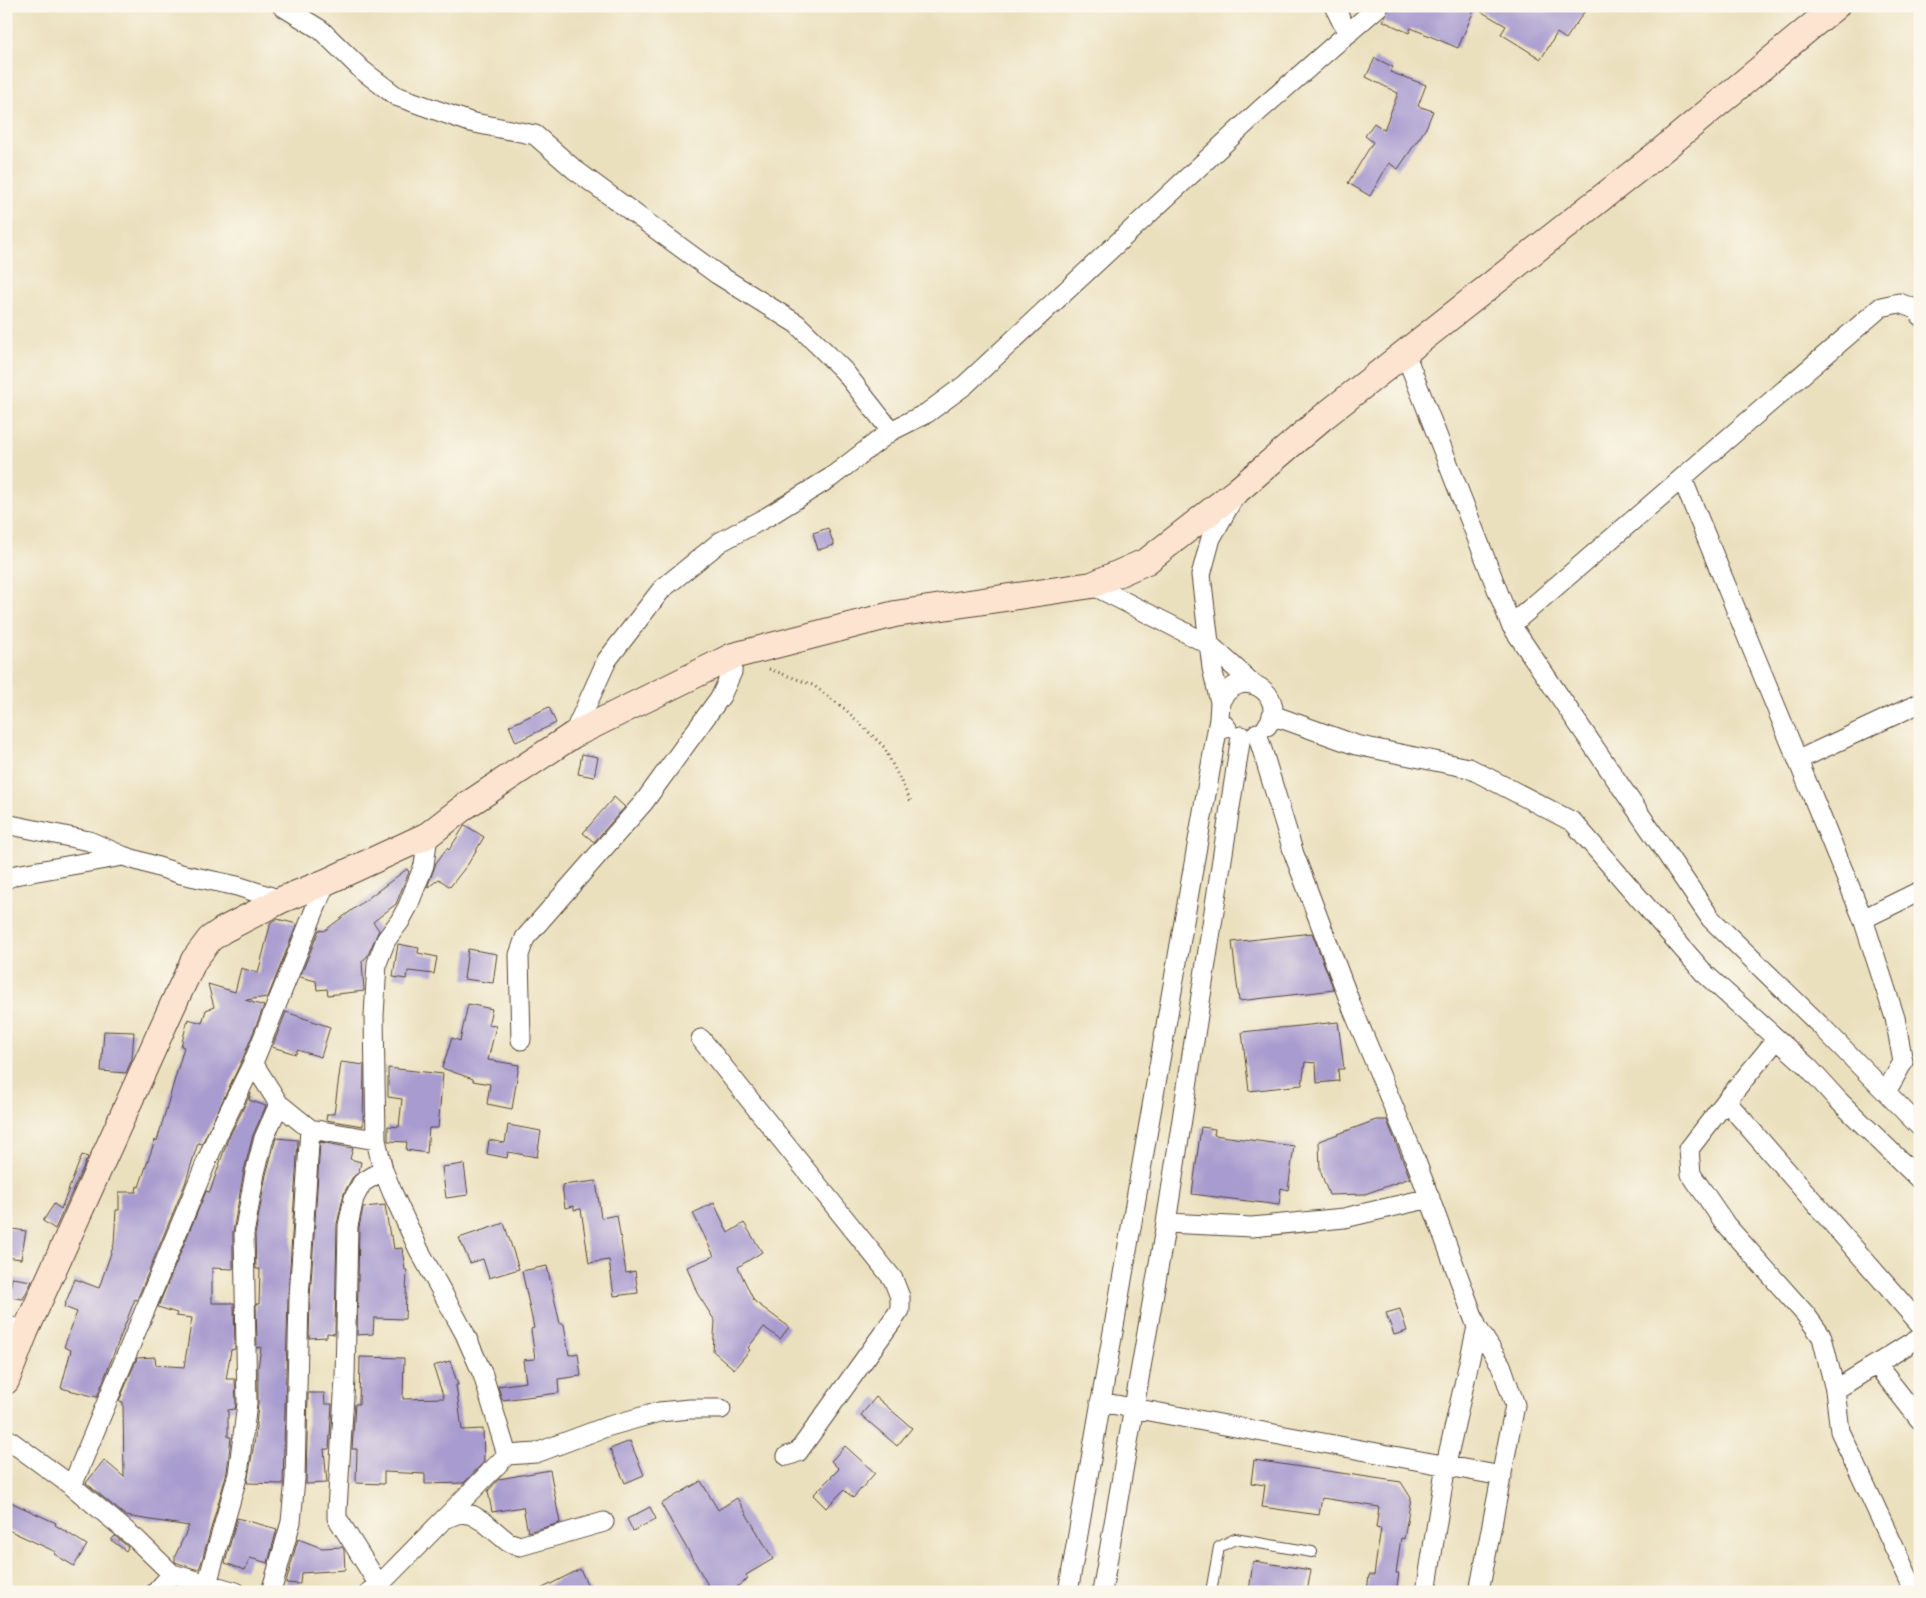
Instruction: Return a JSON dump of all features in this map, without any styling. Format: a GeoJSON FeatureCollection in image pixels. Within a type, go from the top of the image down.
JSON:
{"type":"FeatureCollection","features":[{"type":"Feature","properties":{"kind":"street"},"geometry":{"type":"LineString","coordinates":[[282,6],[321,30],[362,70],[396,96],[470,122],[535,135],[575,170],[709,268],[797,324],[844,371],[891,431]]}},
{"type":"Feature","properties":{"kind":"street"},"geometry":{"type":"LineString","coordinates":[[1334,6],[1348,34]]}},
{"type":"Feature","properties":{"kind":"street"},"geometry":{"type":"LineString","coordinates":[[573,735],[607,660],[662,589],[720,542],[767,517],[830,478],[891,431],[928,413],[965,385],[1260,110],[1379,6]]}},
{"type":"Feature","properties":{"kind":"street"},"geometry":{"type":"LineString","coordinates":[[6,1381],[16,1328],[194,960],[210,939],[223,930],[281,900],[326,882],[428,835],[464,807],[573,735],[733,662],[895,614],[1092,585],[1147,562],[1238,490],[1322,418],[1656,155],[1836,6]]}},
{"type":"Feature","properties":{"kind":"street"},"geometry":{"type":"LineString","coordinates":[[1511,625],[1881,307],[1899,303],[1918,310],[1920,316]]}},
{"type":"Feature","properties":{"kind":"street"},"geometry":{"type":"LineString","coordinates":[[1404,353],[1511,625],[1712,919],[1920,1127]]}},
{"type":"Feature","properties":{"kind":"street"},"geometry":{"type":"LineString","coordinates":[[1682,478],[1864,919],[1896,1018],[1903,1062],[1886,1092]]}},
{"type":"Feature","properties":{"kind":"street"},"geometry":{"type":"LineString","coordinates":[[1092,585],[1210,645],[1252,684],[1266,691],[1272,706],[1272,715],[1269,722],[1249,735],[1233,733],[1220,711],[1212,668],[1210,645],[1201,575],[1211,538],[1238,490]]}},
{"type":"Feature","properties":{"kind":"street"},"geometry":{"type":"LineString","coordinates":[[521,1040],[519,955],[525,938],[644,802],[721,696],[733,662]]}},
{"type":"Feature","properties":{"kind":"street"},"geometry":{"type":"LineString","coordinates":[[1068,1592],[1220,711],[1229,689],[1236,685],[1252,684]]}},
{"type":"Feature","properties":{"kind":"street"},"geometry":{"type":"LineString","coordinates":[[1798,760],[1920,703]]}},
{"type":"Feature","properties":{"kind":"street"},"geometry":{"type":"LineString","coordinates":[[1272,715],[1356,745],[1469,768],[1573,822],[1704,973],[1808,1067],[1837,1099],[1920,1180]]}},
{"type":"Feature","properties":{"kind":"street"},"geometry":{"type":"LineString","coordinates":[[1249,735],[1353,1010],[1414,1156],[1477,1327],[1501,1366],[1516,1405],[1479,1592]]}},
{"type":"Feature","properties":{"kind":"street"},"geometry":{"type":"LineString","coordinates":[[1102,1592],[1249,735]]}},
{"type":"Feature","properties":{"kind":"street"},"geometry":{"type":"LineString","coordinates":[[6,824],[89,841],[123,856],[181,874],[237,886],[281,900]]}},
{"type":"Feature","properties":{"kind":"street"},"geometry":{"type":"LineString","coordinates":[[428,835],[424,865],[408,906],[386,940],[377,963],[374,1016],[376,1140],[382,1170],[419,1250],[469,1342],[483,1375],[507,1455]]}},
{"type":"Feature","properties":{"kind":"street"},"geometry":{"type":"LineString","coordinates":[[6,879],[15,875],[123,856]]}},
{"type":"Feature","properties":{"kind":"street"},"geometry":{"type":"LineString","coordinates":[[72,1486],[218,1134],[253,1063],[326,882]]}},
{"type":"Feature","properties":{"kind":"street"},"geometry":{"type":"LineString","coordinates":[[1864,919],[1920,892]]}},
{"type":"Feature","properties":{"kind":"street"},"geometry":{"type":"LineString","coordinates":[[701,1039],[893,1279],[900,1297],[900,1310],[798,1452],[787,1456]]}},
{"type":"Feature","properties":{"kind":"street"},"geometry":{"type":"LineString","coordinates":[[1777,1039],[1689,1149],[1691,1174],[1726,1226],[1806,1315],[1822,1337],[1835,1390],[1840,1430],[1916,1592]]}},
{"type":"Feature","properties":{"kind":"street"},"geometry":{"type":"LineString","coordinates":[[253,1063],[279,1104],[310,1129],[376,1140]]}},
{"type":"Feature","properties":{"kind":"street"},"geometry":{"type":"LineString","coordinates":[[1726,1102],[1920,1334],[1835,1390]]}},
{"type":"Feature","properties":{"kind":"street"},"geometry":{"type":"LineString","coordinates":[[207,1584],[238,1474],[247,1404],[244,1234],[255,1173],[264,1138],[279,1104]]}},
{"type":"Feature","properties":{"kind":"street"},"geometry":{"type":"LineString","coordinates":[[271,1592],[291,1522],[295,1479],[299,1298],[310,1129]]}},
{"type":"Feature","properties":{"kind":"street"},"geometry":{"type":"LineString","coordinates":[[382,1170],[362,1183],[354,1198],[348,1226],[344,1379],[337,1510],[337,1518],[374,1588],[507,1455],[536,1453],[606,1427],[659,1412],[721,1409]]}},
{"type":"Feature","properties":{"kind":"street"},"geometry":{"type":"LineString","coordinates":[[1166,1223],[1252,1227],[1344,1218],[1430,1198]]}},
{"type":"Feature","properties":{"kind":"street"},"geometry":{"type":"LineString","coordinates":[[1426,1592],[1446,1464],[1477,1327]]}},
{"type":"Feature","properties":{"kind":"street"},"geometry":{"type":"LineString","coordinates":[[1876,1364],[1920,1420]]}},
{"type":"Feature","properties":{"kind":"street"},"geometry":{"type":"LineString","coordinates":[[1100,1402],[1446,1464],[1502,1476]]}},
{"type":"Feature","properties":{"kind":"street"},"geometry":{"type":"LineString","coordinates":[[6,1438],[72,1486],[136,1539],[172,1574],[236,1592]]}},
{"type":"Feature","properties":{"kind":"street"},"geometry":{"type":"LineString","coordinates":[[444,1519],[460,1513],[472,1515],[484,1522],[508,1542],[520,1546],[604,1522]]}},
{"type":"Feature","properties":{"kind":"street"},"geometry":{"type":"LineString","coordinates":[[156,1592],[172,1574]]}},
{"type":"Feature","properties":{"kind":"lane"},"geometry":{"type":"LineString","coordinates":[[1210,1592],[1219,1547],[1235,1539],[1312,1552]]}},
{"type":"Feature","properties":{"kind":"path"},"geometry":{"type":"LineString","coordinates":[[733,662],[768,669],[813,685],[846,710],[884,747],[912,804]]}},
{"type":"Feature","properties":{"kind":"building"},"geometry":{"type":"Polygon","coordinates":[[[1390,6],[1588,6],[1566,39],[1557,33],[1541,59],[1501,34],[1506,26],[1475,8],[1458,48],[1411,28],[1409,33],[1383,21],[1390,6]]]}},
{"type":"Feature","properties":{"kind":"building"},"geometry":{"type":"Polygon","coordinates":[[[1375,58],[1393,67],[1390,72],[1426,85],[1418,106],[1433,111],[1426,128],[1398,169],[1389,163],[1370,196],[1348,183],[1373,142],[1365,136],[1374,123],[1384,130],[1398,93],[1366,77],[1375,58]]]}},
{"type":"Feature","properties":{"kind":"building"},"geometry":{"type":"Polygon","coordinates":[[[828,528],[834,545],[818,550],[813,533],[828,528]]]}},
{"type":"Feature","properties":{"kind":"building"},"geometry":{"type":"Polygon","coordinates":[[[549,707],[556,723],[516,742],[509,726],[549,707]]]}},
{"type":"Feature","properties":{"kind":"building"},"geometry":{"type":"Polygon","coordinates":[[[582,754],[598,757],[594,777],[578,774],[582,754]]]}},
{"type":"Feature","properties":{"kind":"building"},"geometry":{"type":"Polygon","coordinates":[[[614,797],[625,807],[594,842],[583,833],[614,797]]]}},
{"type":"Feature","properties":{"kind":"building"},"geometry":{"type":"Polygon","coordinates":[[[465,825],[484,837],[468,864],[450,887],[439,879],[427,888],[436,863],[447,848],[449,850],[465,825]]]}},
{"type":"Feature","properties":{"kind":"building"},"geometry":{"type":"Polygon","coordinates":[[[407,869],[409,872],[396,904],[373,922],[379,930],[367,957],[362,961],[364,991],[328,995],[327,989],[317,990],[316,981],[300,977],[319,930],[324,931],[407,869]]]}},
{"type":"Feature","properties":{"kind":"building"},"geometry":{"type":"Polygon","coordinates":[[[277,919],[297,924],[268,997],[245,1000],[264,1006],[243,1058],[202,1144],[198,1143],[185,1184],[137,1300],[135,1299],[97,1397],[61,1388],[71,1350],[64,1347],[77,1312],[64,1307],[75,1279],[99,1288],[114,1244],[116,1210],[119,1210],[119,1192],[136,1192],[137,1186],[139,1187],[155,1140],[157,1141],[184,1047],[181,1046],[188,1019],[202,1023],[206,1010],[214,1007],[208,984],[235,992],[241,968],[258,973],[271,922],[277,919]]]}},
{"type":"Feature","properties":{"kind":"building"},"geometry":{"type":"Polygon","coordinates":[[[1312,933],[1334,990],[1239,1001],[1232,942],[1312,933]]]}},
{"type":"Feature","properties":{"kind":"building"},"geometry":{"type":"Polygon","coordinates":[[[398,944],[419,948],[418,953],[437,957],[434,974],[408,971],[406,979],[393,977],[398,944]]]}},
{"type":"Feature","properties":{"kind":"building"},"geometry":{"type":"Polygon","coordinates":[[[468,949],[497,954],[493,983],[464,979],[468,949]]]}},
{"type":"Feature","properties":{"kind":"building"},"geometry":{"type":"Polygon","coordinates":[[[468,1004],[492,1009],[488,1025],[496,1026],[488,1060],[519,1065],[512,1109],[487,1104],[490,1084],[473,1081],[473,1079],[442,1068],[452,1038],[460,1041],[468,1004]]]}},
{"type":"Feature","properties":{"kind":"building"},"geometry":{"type":"Polygon","coordinates":[[[286,1012],[330,1027],[321,1057],[297,1050],[296,1054],[272,1047],[286,1012]]]}},
{"type":"Feature","properties":{"kind":"building"},"geometry":{"type":"Polygon","coordinates":[[[1338,1022],[1344,1069],[1338,1069],[1339,1081],[1317,1083],[1316,1063],[1305,1062],[1302,1085],[1249,1091],[1242,1032],[1338,1022]]]}},
{"type":"Feature","properties":{"kind":"building"},"geometry":{"type":"Polygon","coordinates":[[[104,1031],[134,1032],[132,1059],[126,1073],[101,1071],[104,1031]]]}},
{"type":"Feature","properties":{"kind":"building"},"geometry":{"type":"Polygon","coordinates":[[[341,1062],[364,1065],[363,1126],[326,1120],[327,1114],[334,1114],[341,1062]]]}},
{"type":"Feature","properties":{"kind":"building"},"geometry":{"type":"Polygon","coordinates":[[[388,1068],[443,1074],[438,1128],[429,1128],[427,1153],[406,1150],[407,1142],[388,1141],[388,1126],[399,1127],[402,1099],[388,1097],[388,1068]]]}},
{"type":"Feature","properties":{"kind":"building"},"geometry":{"type":"Polygon","coordinates":[[[251,1093],[249,1100],[266,1106],[253,1135],[244,1171],[233,1232],[233,1269],[212,1268],[212,1303],[234,1303],[235,1349],[231,1350],[226,1379],[235,1379],[236,1403],[235,1409],[228,1410],[228,1437],[231,1437],[227,1472],[201,1564],[199,1569],[195,1569],[175,1562],[175,1556],[189,1526],[126,1516],[86,1483],[104,1460],[124,1477],[123,1402],[119,1401],[137,1358],[155,1357],[156,1365],[184,1367],[192,1318],[176,1316],[177,1313],[158,1307],[206,1191],[210,1192],[228,1139],[251,1093]]]}},
{"type":"Feature","properties":{"kind":"building"},"geometry":{"type":"Polygon","coordinates":[[[1376,1120],[1387,1120],[1410,1178],[1365,1194],[1329,1195],[1320,1170],[1319,1141],[1376,1120]]]}},
{"type":"Feature","properties":{"kind":"building"},"geometry":{"type":"Polygon","coordinates":[[[508,1125],[541,1131],[537,1157],[508,1152],[507,1158],[487,1154],[489,1140],[505,1143],[508,1125]]]}},
{"type":"Feature","properties":{"kind":"building"},"geometry":{"type":"Polygon","coordinates":[[[1201,1127],[1215,1129],[1214,1135],[1294,1146],[1288,1190],[1281,1188],[1279,1205],[1192,1194],[1201,1127]]]}},
{"type":"Feature","properties":{"kind":"building"},"geometry":{"type":"Polygon","coordinates":[[[276,1138],[298,1140],[288,1298],[283,1484],[247,1483],[255,1438],[258,1404],[258,1368],[261,1347],[257,1348],[256,1304],[259,1304],[260,1269],[256,1269],[255,1235],[266,1175],[276,1138]]]}},
{"type":"Feature","properties":{"kind":"building"},"geometry":{"type":"Polygon","coordinates":[[[320,1142],[353,1148],[350,1159],[361,1162],[359,1172],[352,1178],[344,1193],[337,1224],[335,1334],[327,1333],[327,1337],[309,1338],[310,1298],[320,1142]]]}},
{"type":"Feature","properties":{"kind":"building"},"geometry":{"type":"Polygon","coordinates":[[[82,1155],[88,1157],[55,1229],[43,1221],[54,1204],[61,1209],[82,1155]]]}},
{"type":"Feature","properties":{"kind":"building"},"geometry":{"type":"Polygon","coordinates":[[[464,1164],[468,1195],[446,1198],[442,1167],[464,1164]]]}},
{"type":"Feature","properties":{"kind":"building"},"geometry":{"type":"Polygon","coordinates":[[[596,1181],[601,1218],[617,1215],[626,1273],[635,1271],[638,1293],[614,1296],[609,1260],[589,1263],[581,1209],[574,1210],[574,1206],[565,1208],[562,1185],[596,1181]]]}},
{"type":"Feature","properties":{"kind":"building"},"geometry":{"type":"Polygon","coordinates":[[[714,1203],[728,1233],[744,1223],[762,1252],[738,1267],[754,1301],[789,1327],[780,1339],[764,1327],[748,1348],[750,1350],[734,1369],[713,1351],[715,1321],[697,1293],[687,1267],[714,1256],[693,1213],[714,1203]]]}},
{"type":"Feature","properties":{"kind":"building"},"geometry":{"type":"Polygon","coordinates":[[[385,1205],[394,1249],[402,1248],[405,1270],[407,1270],[405,1319],[374,1318],[373,1334],[357,1335],[359,1227],[363,1207],[385,1205]]]}},
{"type":"Feature","properties":{"kind":"building"},"geometry":{"type":"Polygon","coordinates":[[[504,1223],[519,1269],[489,1278],[483,1259],[470,1263],[459,1238],[504,1223]]]}},
{"type":"Feature","properties":{"kind":"building"},"geometry":{"type":"Polygon","coordinates":[[[6,1228],[26,1231],[21,1259],[6,1257],[6,1228]]]}},
{"type":"Feature","properties":{"kind":"building"},"geometry":{"type":"Polygon","coordinates":[[[547,1266],[560,1324],[564,1324],[569,1355],[578,1353],[581,1376],[558,1379],[559,1393],[502,1400],[498,1386],[526,1382],[523,1360],[535,1359],[531,1329],[534,1328],[522,1271],[547,1266]]]}},
{"type":"Feature","properties":{"kind":"building"},"geometry":{"type":"Polygon","coordinates":[[[12,1278],[32,1281],[23,1299],[9,1297],[12,1278]]]}},
{"type":"Feature","properties":{"kind":"building"},"geometry":{"type":"Polygon","coordinates":[[[1400,1309],[1407,1331],[1394,1335],[1386,1313],[1400,1309]]]}},
{"type":"Feature","properties":{"kind":"building"},"geometry":{"type":"Polygon","coordinates":[[[360,1357],[404,1358],[403,1399],[444,1398],[433,1366],[450,1361],[458,1385],[456,1385],[462,1430],[483,1429],[484,1462],[464,1483],[425,1484],[425,1474],[384,1472],[384,1484],[356,1483],[357,1449],[352,1449],[355,1404],[359,1404],[360,1357]]]}},
{"type":"Feature","properties":{"kind":"building"},"geometry":{"type":"Polygon","coordinates":[[[308,1393],[324,1393],[325,1404],[332,1404],[329,1449],[324,1449],[327,1483],[306,1484],[308,1393]]]}},
{"type":"Feature","properties":{"kind":"building"},"geometry":{"type":"Polygon","coordinates":[[[876,1397],[912,1428],[897,1446],[861,1415],[876,1397]]]}},
{"type":"Feature","properties":{"kind":"building"},"geometry":{"type":"Polygon","coordinates":[[[630,1441],[644,1475],[625,1483],[610,1449],[630,1441]]]}},
{"type":"Feature","properties":{"kind":"building"},"geometry":{"type":"Polygon","coordinates":[[[845,1446],[875,1473],[853,1498],[844,1490],[826,1508],[813,1495],[839,1469],[831,1461],[845,1446]]]}},
{"type":"Feature","properties":{"kind":"building"},"geometry":{"type":"Polygon","coordinates":[[[1254,1460],[1401,1482],[1411,1498],[1404,1539],[1401,1538],[1396,1573],[1399,1573],[1396,1592],[1367,1592],[1369,1575],[1374,1575],[1381,1529],[1376,1528],[1379,1507],[1322,1498],[1319,1515],[1262,1507],[1265,1485],[1251,1483],[1254,1460]]]}},
{"type":"Feature","properties":{"kind":"building"},"geometry":{"type":"Polygon","coordinates":[[[550,1470],[560,1523],[528,1532],[523,1507],[492,1512],[488,1491],[499,1479],[550,1470]]]}},
{"type":"Feature","properties":{"kind":"building"},"geometry":{"type":"Polygon","coordinates":[[[701,1481],[718,1510],[737,1498],[773,1559],[746,1575],[748,1579],[729,1592],[712,1592],[661,1504],[701,1481]]]}},
{"type":"Feature","properties":{"kind":"building"},"geometry":{"type":"Polygon","coordinates":[[[6,1500],[56,1523],[55,1525],[87,1545],[74,1566],[54,1554],[56,1552],[6,1529],[6,1500]]]}},
{"type":"Feature","properties":{"kind":"building"},"geometry":{"type":"Polygon","coordinates":[[[650,1507],[656,1519],[633,1531],[627,1519],[650,1507]]]}},
{"type":"Feature","properties":{"kind":"building"},"geometry":{"type":"Polygon","coordinates":[[[237,1518],[277,1529],[268,1563],[250,1558],[245,1570],[225,1563],[237,1518]]]}},
{"type":"Feature","properties":{"kind":"building"},"geometry":{"type":"Polygon","coordinates":[[[115,1536],[128,1547],[126,1551],[111,1540],[115,1536]]]}},
{"type":"Feature","properties":{"kind":"building"},"geometry":{"type":"Polygon","coordinates":[[[298,1539],[322,1548],[342,1547],[344,1550],[345,1570],[301,1573],[300,1584],[286,1583],[298,1539]]]}},
{"type":"Feature","properties":{"kind":"building"},"geometry":{"type":"Polygon","coordinates":[[[1253,1561],[1311,1570],[1307,1592],[1249,1592],[1253,1561]]]}},
{"type":"Feature","properties":{"kind":"building"},"geometry":{"type":"Polygon","coordinates":[[[580,1569],[591,1592],[535,1592],[580,1569]]]}}]}
